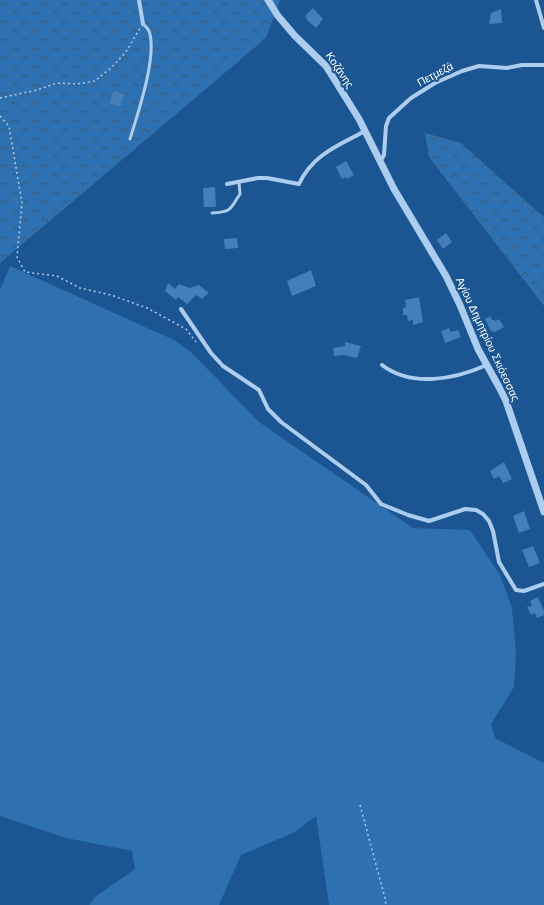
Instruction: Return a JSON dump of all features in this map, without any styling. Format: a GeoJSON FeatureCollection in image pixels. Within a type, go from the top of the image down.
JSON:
{"type":"FeatureCollection","features":[{"type":"Feature","properties":{"kind":"street"},"geometry":{"type":"LineString","coordinates":[[139,0],[143,24]]}},
{"type":"Feature","properties":{"kind":"street","name":"Κοζάνης"},"geometry":{"type":"LineString","coordinates":[[268,0],[278,16],[295,36],[326,66],[365,131],[380,162]]}},
{"type":"Feature","properties":{"kind":"street"},"geometry":{"type":"LineString","coordinates":[[536,0],[544,28]]}},
{"type":"Feature","properties":{"kind":"street","name":"Πετμεζά"},"geometry":{"type":"LineString","coordinates":[[380,162],[384,155],[386,126],[389,118],[411,98],[435,83],[462,71],[479,66],[507,68],[522,65],[544,65]]}},
{"type":"Feature","properties":{"kind":"street"},"geometry":{"type":"LineString","coordinates":[[227,184],[258,178],[267,178],[299,184],[305,171],[328,151],[365,131]]}},
{"type":"Feature","properties":{"kind":"street","name":"Αγίου Δημητρίου Σκιόεσσας"},"geometry":{"type":"LineString","coordinates":[[380,162],[446,276],[460,305],[475,343],[506,401],[544,512]]}},
{"type":"Feature","properties":{"kind":"street"},"geometry":{"type":"LineString","coordinates":[[181,309],[211,353],[223,366],[259,390],[268,409],[281,422],[366,485],[381,504],[408,515],[429,521],[459,510],[476,510],[483,514],[491,525],[496,539],[499,562],[516,590],[524,591],[544,584]]}},
{"type":"Feature","properties":{"kind":"street"},"geometry":{"type":"LineString","coordinates":[[382,364],[398,374],[425,379],[457,376],[487,365]]}},
{"type":"Feature","properties":{"kind":"lane"},"geometry":{"type":"LineString","coordinates":[[130,139],[147,78],[151,49],[150,33],[143,24]]}},
{"type":"Feature","properties":{"kind":"lane"},"geometry":{"type":"LineString","coordinates":[[212,213],[225,213],[228,210],[240,194],[239,182]]}},
{"type":"Feature","properties":{"kind":"path"},"geometry":{"type":"LineString","coordinates":[[0,98],[37,90],[57,83],[77,84],[95,81],[112,67],[126,52],[138,29],[143,24]]}},
{"type":"Feature","properties":{"kind":"path"},"geometry":{"type":"LineString","coordinates":[[0,116],[9,126],[22,203],[17,257],[25,272],[57,276],[80,288],[111,295],[147,308],[186,329],[199,346]]}},
{"type":"Feature","properties":{"kind":"path"},"geometry":{"type":"LineString","coordinates":[[360,806],[386,898],[386,905]]}},
{"type":"Feature","properties":{"kind":"green space"},"geometry":{"type":"Polygon","coordinates":[[[0,0],[280,0],[266,38],[0,263],[0,0]]]}},
{"type":"Feature","properties":{"kind":"green space"},"geometry":{"type":"Polygon","coordinates":[[[425,133],[461,143],[544,217],[544,306],[429,157],[425,133]]]}},
{"type":"Feature","properties":{"kind":"green space"},"geometry":{"type":"Polygon","coordinates":[[[10,266],[174,340],[191,352],[259,422],[413,528],[470,530],[500,575],[512,608],[516,654],[514,687],[491,724],[495,738],[544,763],[544,905],[329,905],[316,816],[293,833],[241,855],[219,905],[89,905],[96,896],[135,869],[132,851],[66,838],[0,816],[0,290],[10,266]]]}},
{"type":"Feature","properties":{"kind":"building"},"geometry":{"type":"Polygon","coordinates":[[[313,8],[323,19],[316,28],[306,19],[307,18],[305,16],[313,8]]]}},
{"type":"Feature","properties":{"kind":"building"},"geometry":{"type":"Polygon","coordinates":[[[501,9],[502,23],[489,24],[491,13],[501,9]]]}},
{"type":"Feature","properties":{"kind":"building"},"geometry":{"type":"Polygon","coordinates":[[[114,91],[124,94],[120,107],[109,103],[114,91]]]}},
{"type":"Feature","properties":{"kind":"building"},"geometry":{"type":"Polygon","coordinates":[[[346,161],[354,175],[347,179],[346,177],[342,179],[336,167],[346,161]]]}},
{"type":"Feature","properties":{"kind":"building"},"geometry":{"type":"Polygon","coordinates":[[[215,187],[216,207],[204,207],[203,188],[215,187]]]}},
{"type":"Feature","properties":{"kind":"building"},"geometry":{"type":"Polygon","coordinates":[[[446,233],[452,242],[443,249],[437,240],[446,233]]]}},
{"type":"Feature","properties":{"kind":"building"},"geometry":{"type":"Polygon","coordinates":[[[237,238],[238,248],[225,249],[224,239],[237,238]]]}},
{"type":"Feature","properties":{"kind":"building"},"geometry":{"type":"Polygon","coordinates":[[[311,270],[316,286],[292,296],[287,281],[311,270]]]}},
{"type":"Feature","properties":{"kind":"building"},"geometry":{"type":"Polygon","coordinates":[[[168,283],[175,289],[179,284],[190,288],[199,285],[209,293],[202,299],[196,295],[187,304],[178,297],[176,300],[165,291],[168,283]]]}},
{"type":"Feature","properties":{"kind":"building"},"geometry":{"type":"Polygon","coordinates":[[[419,297],[423,322],[413,325],[413,320],[408,321],[407,315],[403,315],[403,308],[406,307],[405,300],[419,297]]]}},
{"type":"Feature","properties":{"kind":"building"},"geometry":{"type":"Polygon","coordinates":[[[490,316],[492,320],[495,321],[499,319],[504,327],[495,332],[491,331],[485,319],[490,316]]]}},
{"type":"Feature","properties":{"kind":"building"},"geometry":{"type":"Polygon","coordinates":[[[449,328],[451,332],[458,330],[461,337],[445,343],[441,331],[449,328]]]}},
{"type":"Feature","properties":{"kind":"building"},"geometry":{"type":"Polygon","coordinates":[[[345,342],[361,346],[357,358],[344,355],[334,356],[333,348],[345,346],[345,342]]]}},
{"type":"Feature","properties":{"kind":"building"},"geometry":{"type":"Polygon","coordinates":[[[504,462],[512,479],[503,483],[499,476],[494,479],[490,471],[504,462]]]}},
{"type":"Feature","properties":{"kind":"building"},"geometry":{"type":"Polygon","coordinates":[[[524,511],[530,529],[519,533],[513,516],[524,511]]]}},
{"type":"Feature","properties":{"kind":"building"},"geometry":{"type":"Polygon","coordinates":[[[533,546],[540,563],[529,567],[522,550],[533,546]]]}},
{"type":"Feature","properties":{"kind":"building"},"geometry":{"type":"Polygon","coordinates":[[[538,597],[544,611],[544,615],[537,618],[535,613],[531,615],[527,607],[532,606],[530,601],[538,597]]]}}]}
